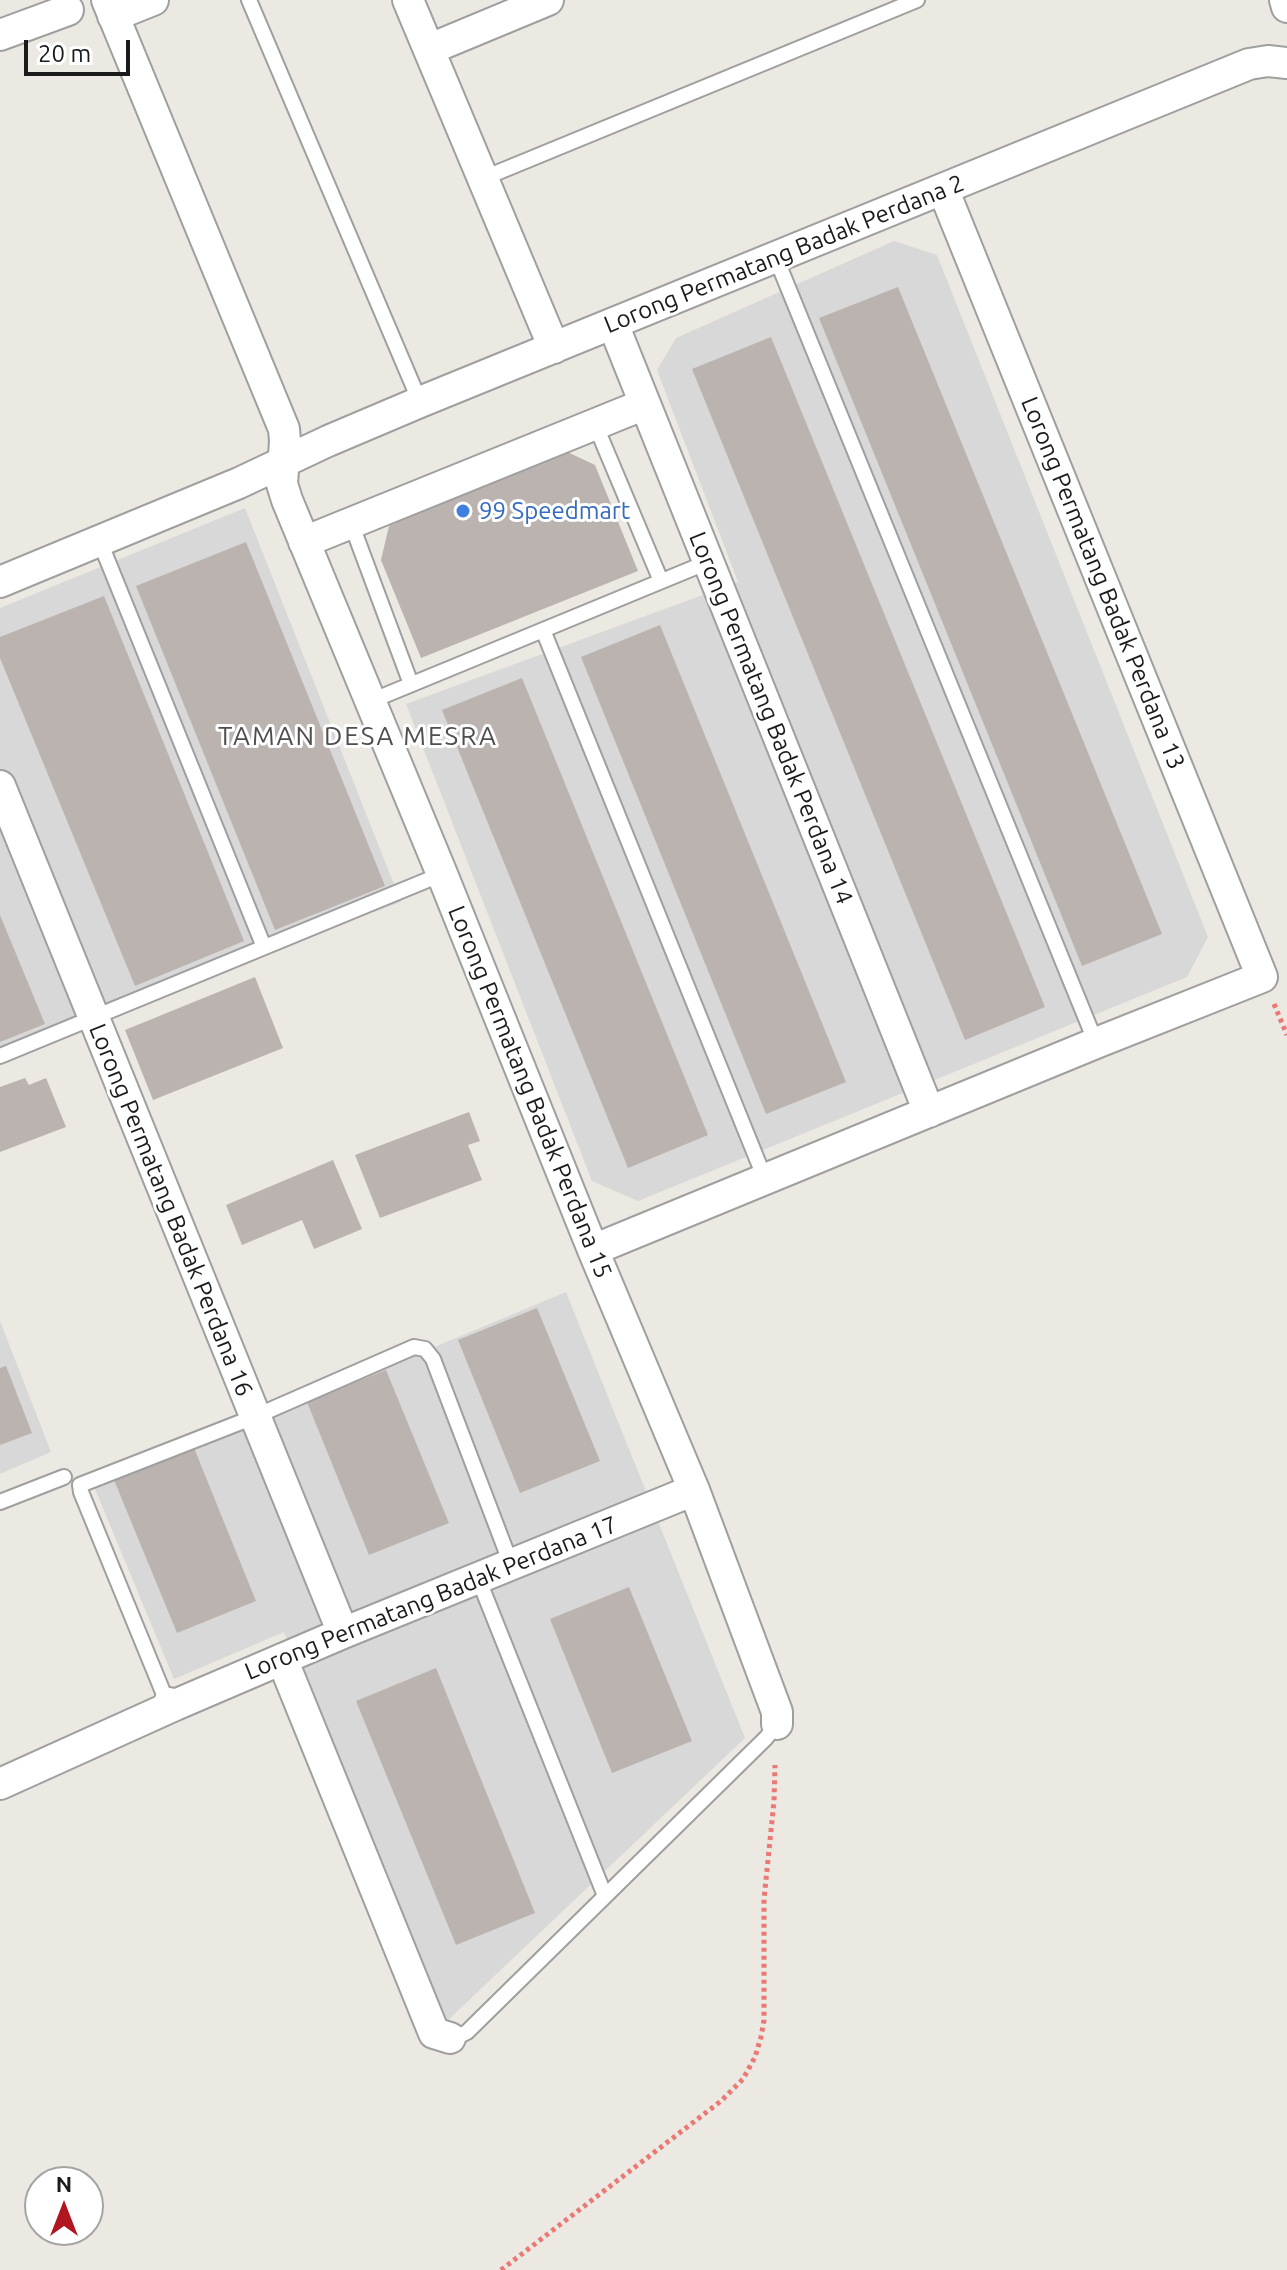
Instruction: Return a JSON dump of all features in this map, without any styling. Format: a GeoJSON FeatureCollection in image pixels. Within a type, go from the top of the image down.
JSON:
{"type":"FeatureCollection","features":[{"type":"Feature","properties":{"kind":"street"},"geometry":{"type":"LineString","coordinates":[[0,35],[89,5],[153,0]]}},
{"type":"Feature","properties":{"kind":"street"},"geometry":{"type":"LineString","coordinates":[[408,0],[554,348]]}},
{"type":"Feature","properties":{"kind":"street"},"geometry":{"type":"LineString","coordinates":[[430,49],[548,0]]}},
{"type":"Feature","properties":{"kind":"street"},"geometry":{"type":"LineString","coordinates":[[1285,0],[1287,7]]}},
{"type":"Feature","properties":{"kind":"street","name":"Lorong Permatang Badak Perdana 15"},"geometry":{"type":"LineString","coordinates":[[89,5],[284,429],[282,484],[304,542],[694,1490],[777,1712],[777,1724]]}},
{"type":"Feature","properties":{"kind":"street","name":"Lorong Permatang Badak Perdana 2"},"geometry":{"type":"LineString","coordinates":[[0,582],[239,483],[420,402],[1249,64],[1268,61],[1287,63]]}},
{"type":"Feature","properties":{"kind":"street","name":"Lorong Permatang Badak Perdana 13"},"geometry":{"type":"LineString","coordinates":[[943,189],[1262,977],[1096,1043]]}},
{"type":"Feature","properties":{"kind":"street","name":"Lorong Permatang Badak Perdana 14"},"geometry":{"type":"LineString","coordinates":[[613,324],[929,1112]]}},
{"type":"Feature","properties":{"kind":"street"},"geometry":{"type":"LineString","coordinates":[[304,542],[645,404]]}},
{"type":"Feature","properties":{"kind":"street","name":"Lorong Permatang Badak Perdana 16"},"geometry":{"type":"LineString","coordinates":[[0,786],[343,1633]]}},
{"type":"Feature","properties":{"kind":"street"},"geometry":{"type":"LineString","coordinates":[[593,1250],[1096,1043]]}},
{"type":"Feature","properties":{"kind":"street","name":"Lorong Permatang Badak Perdana 17"},"geometry":{"type":"LineString","coordinates":[[0,1784],[172,1704],[694,1490]]}},
{"type":"Feature","properties":{"kind":"street"},"geometry":{"type":"LineString","coordinates":[[282,1659],[434,2033],[450,2038]]}},
{"type":"Feature","properties":{"kind":"lane"},"geometry":{"type":"LineString","coordinates":[[249,0],[420,402]]}},
{"type":"Feature","properties":{"kind":"lane"},"geometry":{"type":"LineString","coordinates":[[484,178],[917,0]]}},
{"type":"Feature","properties":{"kind":"lane"},"geometry":{"type":"LineString","coordinates":[[776,258],[1096,1043]]}},
{"type":"Feature","properties":{"kind":"lane"},"geometry":{"type":"LineString","coordinates":[[595,424],[661,581]]}},
{"type":"Feature","properties":{"kind":"lane"},"geometry":{"type":"LineString","coordinates":[[351,523],[411,684]]}},
{"type":"Feature","properties":{"kind":"lane"},"geometry":{"type":"LineString","coordinates":[[100,542],[264,947]]}},
{"type":"Feature","properties":{"kind":"lane"},"geometry":{"type":"LineString","coordinates":[[371,701],[708,562]]}},
{"type":"Feature","properties":{"kind":"lane"},"geometry":{"type":"LineString","coordinates":[[543,630],[765,1179]]}},
{"type":"Feature","properties":{"kind":"lane"},"geometry":{"type":"LineString","coordinates":[[0,1056],[442,874]]}},
{"type":"Feature","properties":{"kind":"lane"},"geometry":{"type":"LineString","coordinates":[[172,1704],[165,1697],[80,1485],[254,1417],[414,1347],[425,1349],[433,1359],[511,1564]]}},
{"type":"Feature","properties":{"kind":"lane"},"geometry":{"type":"LineString","coordinates":[[0,1502],[64,1477]]}},
{"type":"Feature","properties":{"kind":"lane"},"geometry":{"type":"LineString","coordinates":[[478,1578],[605,1896]]}},
{"type":"Feature","properties":{"kind":"lane"},"geometry":{"type":"LineString","coordinates":[[450,2038],[467,2032],[777,1724]]}},
{"type":"Feature","properties":{"kind":"path"},"geometry":{"type":"LineString","coordinates":[[501,2270],[721,2101],[743,2079],[755,2057],[764,2020],[764,1899],[774,1801],[777,1724]]}},
{"type":"Feature","properties":{"kind":"shaded area"},"geometry":{"type":"Polygon","coordinates":[[[894,241],[937,255],[1208,937],[1187,977],[638,1201],[592,1181],[406,704],[738,582],[657,370],[676,338],[894,241]]]}},
{"type":"Feature","properties":{"kind":"shaded area"},"geometry":{"type":"Polygon","coordinates":[[[245,508],[401,902],[0,1049],[0,608],[245,508]]]}},
{"type":"Feature","properties":{"kind":"shaded area"},"geometry":{"type":"Polygon","coordinates":[[[566,1292],[745,1738],[446,2022],[284,1632],[174,1679],[95,1489],[566,1292]]]}},
{"type":"Feature","properties":{"kind":"shaded area"},"geometry":{"type":"Polygon","coordinates":[[[0,1321],[51,1452],[0,1474],[0,1321]]]}},
{"type":"Feature","properties":{"kind":"building"},"geometry":{"type":"Polygon","coordinates":[[[898,287],[1162,934],[1082,966],[819,318],[898,287]]]}},
{"type":"Feature","properties":{"kind":"building"},"geometry":{"type":"Polygon","coordinates":[[[771,337],[1045,1007],[965,1040],[692,369],[771,337]]]}},
{"type":"Feature","properties":{"kind":"building"},"geometry":{"type":"Polygon","coordinates":[[[561,449],[595,465],[638,571],[421,658],[381,560],[389,526],[561,449]]]}},
{"type":"Feature","properties":{"kind":"building"},"geometry":{"type":"Polygon","coordinates":[[[246,542],[385,886],[275,930],[136,586],[246,542]]]}},
{"type":"Feature","properties":{"kind":"building"},"geometry":{"type":"Polygon","coordinates":[[[104,596],[244,941],[135,986],[0,658],[0,637],[104,596]]]}},
{"type":"Feature","properties":{"kind":"building"},"geometry":{"type":"Polygon","coordinates":[[[660,625],[846,1082],[766,1114],[581,657],[660,625]]]}},
{"type":"Feature","properties":{"kind":"building"},"geometry":{"type":"Polygon","coordinates":[[[522,678],[708,1135],[628,1168],[442,710],[522,678]]]}},
{"type":"Feature","properties":{"kind":"building"},"geometry":{"type":"Polygon","coordinates":[[[0,915],[45,1024],[0,1042],[0,915]]]}},
{"type":"Feature","properties":{"kind":"building"},"geometry":{"type":"Polygon","coordinates":[[[255,977],[283,1048],[153,1100],[125,1030],[255,977]]]}},
{"type":"Feature","properties":{"kind":"building"},"geometry":{"type":"Polygon","coordinates":[[[25,1078],[29,1085],[46,1078],[66,1127],[0,1152],[0,1087],[25,1078]]]}},
{"type":"Feature","properties":{"kind":"building"},"geometry":{"type":"Polygon","coordinates":[[[469,1112],[480,1141],[468,1145],[482,1180],[380,1218],[355,1155],[469,1112]]]}},
{"type":"Feature","properties":{"kind":"building"},"geometry":{"type":"Polygon","coordinates":[[[333,1160],[362,1229],[314,1249],[302,1220],[242,1245],[226,1205],[333,1160]]]}},
{"type":"Feature","properties":{"kind":"building"},"geometry":{"type":"Polygon","coordinates":[[[537,1308],[600,1461],[520,1493],[458,1340],[537,1308]]]}},
{"type":"Feature","properties":{"kind":"building"},"geometry":{"type":"Polygon","coordinates":[[[6,1366],[32,1433],[0,1445],[0,1368],[6,1366]]]}},
{"type":"Feature","properties":{"kind":"building"},"geometry":{"type":"Polygon","coordinates":[[[386,1370],[449,1523],[369,1555],[307,1402],[386,1370]]]}},
{"type":"Feature","properties":{"kind":"building"},"geometry":{"type":"Polygon","coordinates":[[[194,1448],[256,1601],[177,1633],[114,1480],[194,1448]]]}},
{"type":"Feature","properties":{"kind":"building"},"geometry":{"type":"Polygon","coordinates":[[[629,1587],[692,1741],[612,1773],[550,1619],[629,1587]]]}},
{"type":"Feature","properties":{"kind":"building"},"geometry":{"type":"Polygon","coordinates":[[[436,1668],[535,1913],[456,1945],[356,1701],[436,1668]]]}},
{"type":"Feature","properties":{"kind":"place","name":"99 Speedmart"},"geometry":{"type":"Point","coordinates":[463,511]}},
{"type":"Feature","properties":{"kind":"district","name":"TAMAN DESA MESRA"},"geometry":{"type":"Point","coordinates":[358,736]}}]}
